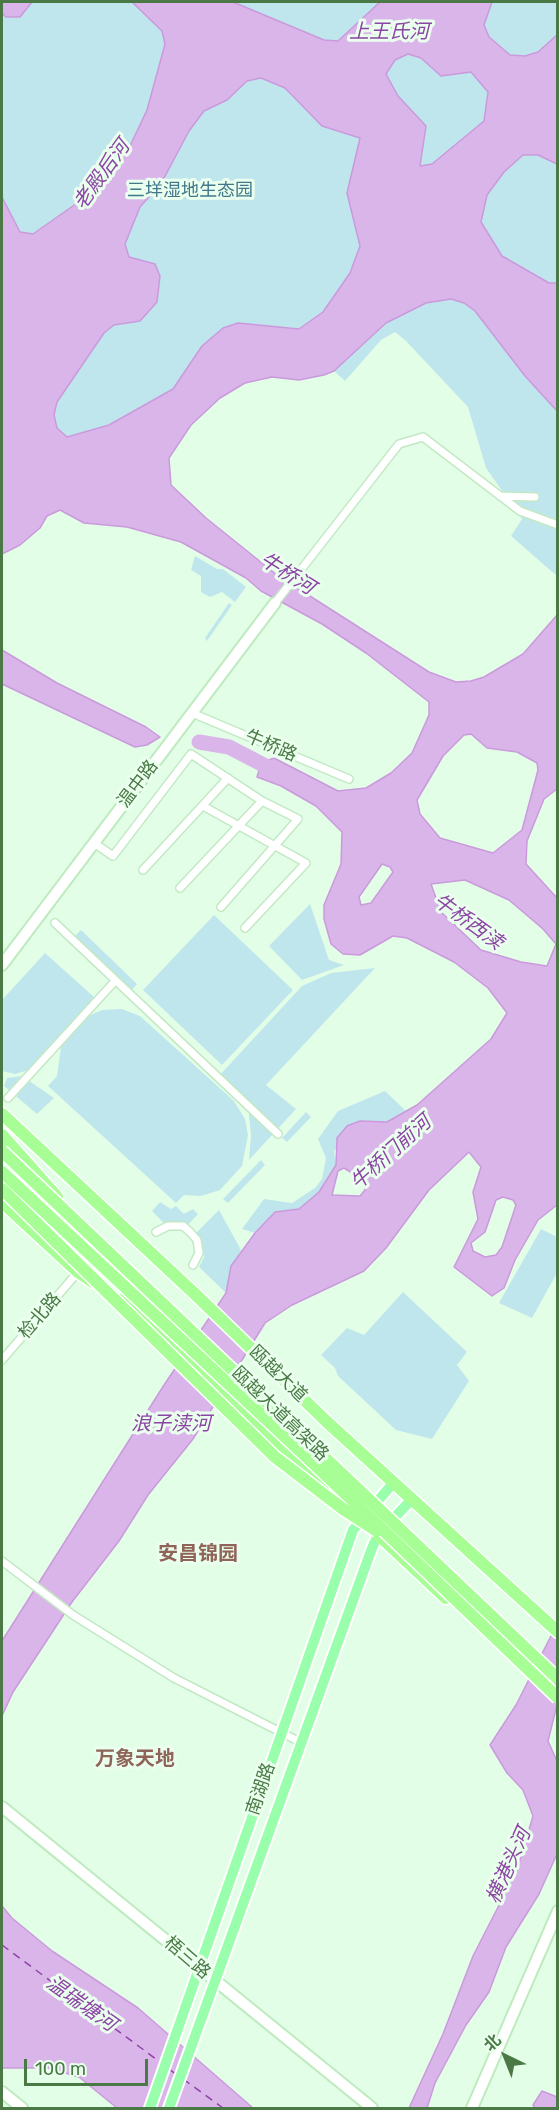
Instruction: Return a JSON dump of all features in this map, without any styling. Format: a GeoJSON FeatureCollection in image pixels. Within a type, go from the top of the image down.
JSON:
{"type":"FeatureCollection","features":[{"type":"Feature","properties":{"kind":"highway","name":"瓯越大道"},"geometry":{"type":"LineString","coordinates":[[2,1114],[411,1499],[555,1630]]}},
{"type":"Feature","properties":{"kind":"highway"},"geometry":{"type":"LineString","coordinates":[[2,1135],[81,1226]]}},
{"type":"Feature","properties":{"kind":"highway","name":"瓯越大道高架路"},"geometry":{"type":"LineString","coordinates":[[2,1151],[558,1679]]}},
{"type":"Feature","properties":{"kind":"highway","name":"瓯越大道高架路"},"geometry":{"type":"LineString","coordinates":[[2,1172],[399,1545],[558,1700]]}},
{"type":"Feature","properties":{"kind":"highway"},"geometry":{"type":"LineString","coordinates":[[2,1189],[275,1457],[343,1509],[399,1545]]}},
{"type":"Feature","properties":{"kind":"highway"},"geometry":{"type":"LineString","coordinates":[[2,1202],[78,1272],[139,1313],[230,1400],[558,1700]]}},
{"type":"Feature","properties":{"kind":"main road","name":"南湖路"},"geometry":{"type":"LineString","coordinates":[[150,2109],[353,1530],[394,1482]]}},
{"type":"Feature","properties":{"kind":"main road","name":"南湖路"},"geometry":{"type":"LineString","coordinates":[[169,2109],[193,2039],[216,1983],[300,1742],[378,1535],[411,1499]]}},
{"type":"Feature","properties":{"kind":"street"},"geometry":{"type":"LineString","coordinates":[[275,603],[399,444],[423,437],[530,516],[558,525]]}},
{"type":"Feature","properties":{"kind":"street"},"geometry":{"type":"LineString","coordinates":[[500,496],[535,497]]}},
{"type":"Feature","properties":{"kind":"street","name":"温中路"},"geometry":{"type":"LineString","coordinates":[[2,965],[275,603]]}},
{"type":"Feature","properties":{"kind":"street","name":"牛桥路"},"geometry":{"type":"LineString","coordinates":[[192,713],[349,779]]}},
{"type":"Feature","properties":{"kind":"street"},"geometry":{"type":"LineString","coordinates":[[94,843],[113,856],[191,754],[262,801],[298,819],[221,907]]}},
{"type":"Feature","properties":{"kind":"street"},"geometry":{"type":"LineString","coordinates":[[143,870],[228,778]]}},
{"type":"Feature","properties":{"kind":"street"},"geometry":{"type":"LineString","coordinates":[[180,888],[262,801]]}},
{"type":"Feature","properties":{"kind":"street"},"geometry":{"type":"LineString","coordinates":[[203,806],[306,863],[245,928]]}},
{"type":"Feature","properties":{"kind":"street"},"geometry":{"type":"LineString","coordinates":[[55,923],[278,1134]]}},
{"type":"Feature","properties":{"kind":"street"},"geometry":{"type":"LineString","coordinates":[[8,1098],[115,981]]}},
{"type":"Feature","properties":{"kind":"street"},"geometry":{"type":"LineString","coordinates":[[156,1232],[168,1226],[183,1226],[190,1232],[197,1240],[199,1253],[193,1265]]}},
{"type":"Feature","properties":{"kind":"street","name":"检北路"},"geometry":{"type":"LineString","coordinates":[[2,1360],[78,1272]]}},
{"type":"Feature","properties":{"kind":"street"},"geometry":{"type":"LineString","coordinates":[[2,1561],[73,1615],[174,1678],[300,1742]]}},
{"type":"Feature","properties":{"kind":"street","name":"梧三路"},"geometry":{"type":"LineString","coordinates":[[2,1807],[372,2109]]}},
{"type":"Feature","properties":{"kind":"street"},"geometry":{"type":"LineString","coordinates":[[472,2109],[558,1911]]}},
{"type":"Feature","properties":{"kind":"street"},"geometry":{"type":"LineString","coordinates":[[2,2092],[22,2109]]}},
{"type":"Feature","properties":{"kind":"green space","name":"三垟湿地生态园"},"geometry":{"type":"Polygon","coordinates":[[[2,2],[557,2],[557,576],[511,536],[522,519],[486,468],[468,407],[406,341],[395,332],[381,340],[345,381],[334,371],[387,322],[372,307],[49,481],[2,385],[2,2]]]}},
{"type":"Feature","properties":{"kind":"green space"},"geometry":{"type":"Polygon","coordinates":[[[195,556],[217,569],[223,569],[246,587],[235,602],[222,592],[210,597],[201,592],[201,576],[191,570],[195,556]]]}},
{"type":"Feature","properties":{"kind":"green space"},"geometry":{"type":"Polygon","coordinates":[[[229,603],[232,605],[207,641],[205,638],[229,603]]]}},
{"type":"Feature","properties":{"kind":"green space"},"geometry":{"type":"Polygon","coordinates":[[[310,904],[329,960],[344,965],[302,980],[269,946],[310,904]]]}},
{"type":"Feature","properties":{"kind":"green space"},"geometry":{"type":"Polygon","coordinates":[[[214,915],[293,990],[222,1065],[143,990],[214,915]]]}},
{"type":"Feature","properties":{"kind":"green space"},"geometry":{"type":"Polygon","coordinates":[[[81,930],[137,984],[131,991],[74,937],[81,930]]]}},
{"type":"Feature","properties":{"kind":"green space"},"geometry":{"type":"Polygon","coordinates":[[[45,953],[94,997],[29,1070],[15,1074],[2,1071],[2,1000],[45,953]]]}},
{"type":"Feature","properties":{"kind":"green space"},"geometry":{"type":"Polygon","coordinates":[[[375,968],[266,1085],[296,1109],[249,1160],[251,1135],[248,1105],[218,1077],[302,986],[331,973],[375,968]]]}},
{"type":"Feature","properties":{"kind":"green space"},"geometry":{"type":"Polygon","coordinates":[[[122,1009],[140,1016],[234,1101],[245,1119],[248,1135],[242,1166],[220,1190],[201,1196],[184,1195],[176,1203],[48,1086],[57,1076],[61,1047],[71,1031],[84,1018],[102,1010],[122,1009]]]}},
{"type":"Feature","properties":{"kind":"green space"},"geometry":{"type":"Polygon","coordinates":[[[22,1076],[54,1098],[37,1114],[4,1086],[7,1078],[22,1076]]]}},
{"type":"Feature","properties":{"kind":"green space"},"geometry":{"type":"Polygon","coordinates":[[[385,1091],[406,1111],[387,1122],[360,1121],[334,1151],[336,1165],[319,1192],[299,1209],[275,1212],[255,1233],[242,1229],[264,1199],[292,1203],[315,1188],[322,1179],[326,1158],[318,1139],[338,1111],[385,1091]]]}},
{"type":"Feature","properties":{"kind":"green space"},"geometry":{"type":"Polygon","coordinates":[[[306,1112],[311,1117],[287,1142],[282,1138],[306,1112]]]}},
{"type":"Feature","properties":{"kind":"green space"},"geometry":{"type":"Polygon","coordinates":[[[261,1160],[265,1165],[228,1203],[223,1199],[261,1160]]]}},
{"type":"Feature","properties":{"kind":"green space"},"geometry":{"type":"Polygon","coordinates":[[[160,1202],[171,1209],[176,1206],[184,1214],[193,1209],[198,1214],[187,1226],[180,1222],[165,1224],[152,1211],[160,1202]]]}},
{"type":"Feature","properties":{"kind":"green space"},"geometry":{"type":"Polygon","coordinates":[[[219,1210],[241,1250],[230,1271],[226,1293],[199,1267],[204,1257],[201,1238],[196,1233],[219,1210]]]}},
{"type":"Feature","properties":{"kind":"green space"},"geometry":{"type":"Polygon","coordinates":[[[541,1229],[557,1237],[557,1273],[532,1318],[499,1303],[541,1229]]]}},
{"type":"Feature","properties":{"kind":"green space"},"geometry":{"type":"Polygon","coordinates":[[[403,1292],[467,1352],[457,1365],[469,1381],[432,1439],[396,1430],[338,1376],[335,1368],[321,1355],[347,1328],[364,1335],[403,1292]]]}},
{"type":"Feature","properties":{"kind":"water"},"geometry":{"type":"Polygon","coordinates":[[[2,2],[32,2],[20,17],[6,17],[2,13],[2,2]]]}},
{"type":"Feature","properties":{"kind":"water"},"geometry":{"type":"Polygon","coordinates":[[[132,2],[233,2],[324,40],[338,41],[380,2],[492,2],[484,25],[489,37],[510,55],[525,56],[538,52],[557,35],[557,164],[538,155],[523,155],[504,172],[487,195],[481,222],[502,256],[549,283],[557,283],[557,411],[525,376],[475,311],[464,303],[451,299],[426,303],[386,323],[334,371],[299,380],[272,377],[245,383],[220,398],[191,425],[169,458],[171,485],[206,518],[277,575],[429,672],[456,682],[484,677],[523,654],[557,615],[557,789],[544,799],[527,841],[526,864],[557,898],[557,1205],[538,1220],[515,1260],[504,1288],[492,1296],[454,1267],[478,1219],[473,1192],[481,1167],[469,1152],[429,1190],[386,1248],[364,1271],[292,1305],[265,1323],[193,1439],[148,1495],[119,1541],[72,1602],[13,1692],[2,1716],[2,1641],[164,1385],[226,1293],[231,1266],[255,1233],[275,1212],[299,1209],[319,1192],[336,1165],[337,1138],[347,1126],[360,1121],[387,1122],[417,1105],[491,1039],[507,1013],[488,988],[454,962],[407,938],[393,936],[360,955],[343,954],[331,944],[324,919],[324,905],[341,864],[342,832],[316,806],[281,786],[257,777],[261,763],[274,758],[338,791],[366,788],[391,773],[412,753],[429,715],[429,702],[366,653],[322,624],[261,591],[246,578],[181,542],[127,527],[84,523],[60,510],[47,516],[40,528],[20,545],[2,554],[2,197],[20,232],[33,234],[80,201],[129,148],[147,110],[165,44],[162,31],[132,2]],[[408,54],[395,60],[386,74],[398,96],[426,126],[420,166],[432,164],[484,121],[488,92],[471,72],[441,76],[421,58],[408,54]],[[261,78],[247,81],[227,100],[204,111],[189,131],[162,182],[140,207],[125,244],[129,257],[155,264],[160,276],[157,302],[140,321],[114,325],[104,333],[57,402],[54,415],[57,428],[67,437],[109,425],[173,389],[202,346],[223,328],[238,323],[299,329],[323,312],[350,273],[360,246],[347,193],[360,138],[322,126],[285,88],[261,78]],[[471,734],[464,735],[443,756],[417,800],[420,814],[440,838],[493,853],[522,830],[538,770],[537,763],[517,752],[487,748],[471,734]],[[382,864],[359,897],[361,905],[371,903],[393,872],[390,867],[382,864]],[[465,880],[431,884],[441,912],[481,950],[521,962],[547,966],[556,944],[543,929],[509,900],[465,880]],[[344,1168],[338,1171],[332,1195],[360,1196],[365,1190],[363,1180],[344,1168]],[[503,1197],[496,1200],[485,1232],[471,1243],[473,1251],[485,1257],[496,1255],[502,1247],[516,1205],[513,1200],[503,1197]]]}},
{"type":"Feature","properties":{"kind":"water"},"geometry":{"type":"Polygon","coordinates":[[[2,650],[57,683],[146,727],[160,737],[147,745],[135,747],[2,684],[2,650]]]}},
{"type":"Feature","properties":{"kind":"water"},"geometry":{"type":"Polygon","coordinates":[[[557,1624],[557,1705],[548,1741],[557,1761],[557,1854],[539,1894],[506,1947],[489,1992],[466,2025],[435,2083],[427,2108],[409,2108],[443,2034],[473,1956],[517,1870],[533,1816],[523,1790],[507,1773],[490,1745],[516,1705],[557,1624]]]}},
{"type":"Feature","properties":{"kind":"water","name":"温瑞塘河"},"geometry":{"type":"Polygon","coordinates":[[[2,1906],[12,1918],[52,1951],[138,2008],[253,2108],[117,2108],[79,2077],[48,2068],[2,2068],[2,1906]]]}},
{"type":"Feature","properties":{"kind":"water"},"geometry":{"type":"Polygon","coordinates":[[[542,2091],[557,2097],[557,2108],[535,2108],[533,2105],[542,2091]]]}},
{"type":"Feature","properties":{"kind":"waterway","name":"牛桥西渎"},"geometry":{"type":"LineString","coordinates":[[199,742],[229,747],[279,773]]}},
{"type":"Feature","properties":{"kind":"ferry route"},"geometry":{"type":"LineString","coordinates":[[2,1945],[160,2062]]}},
{"type":"Feature","properties":{"kind":"ferry route"},"geometry":{"type":"LineString","coordinates":[[169,2069],[177,2075]]}},
{"type":"Feature","properties":{"kind":"ferry route"},"geometry":{"type":"LineString","coordinates":[[183,2079],[223,2108]]}},
{"type":"Feature","properties":{"kind":"district","name":"安昌锦园"},"geometry":{"type":"Point","coordinates":[198,1554]}},
{"type":"Feature","properties":{"kind":"district","name":"万象天地"},"geometry":{"type":"Point","coordinates":[135,1759]}},
{"type":"Feature","properties":{"kind":"water label","name":"上王氏河"},"geometry":{"type":"Point","coordinates":[389,32]}},
{"type":"Feature","properties":{"kind":"water label","name":"老殿后河"},"geometry":{"type":"Point","coordinates":[102,175]}},
{"type":"Feature","properties":{"kind":"water label","name":"牛桥河"},"geometry":{"type":"Point","coordinates":[287,574]}},
{"type":"Feature","properties":{"kind":"water label","name":"牛桥门前河"},"geometry":{"type":"Point","coordinates":[391,1153]}},
{"type":"Feature","properties":{"kind":"water label","name":"浪子渎河"},"geometry":{"type":"Point","coordinates":[171,1424]}},
{"type":"Feature","properties":{"kind":"water label","name":"横港头河"},"geometry":{"type":"Point","coordinates":[509,1866]}}]}
